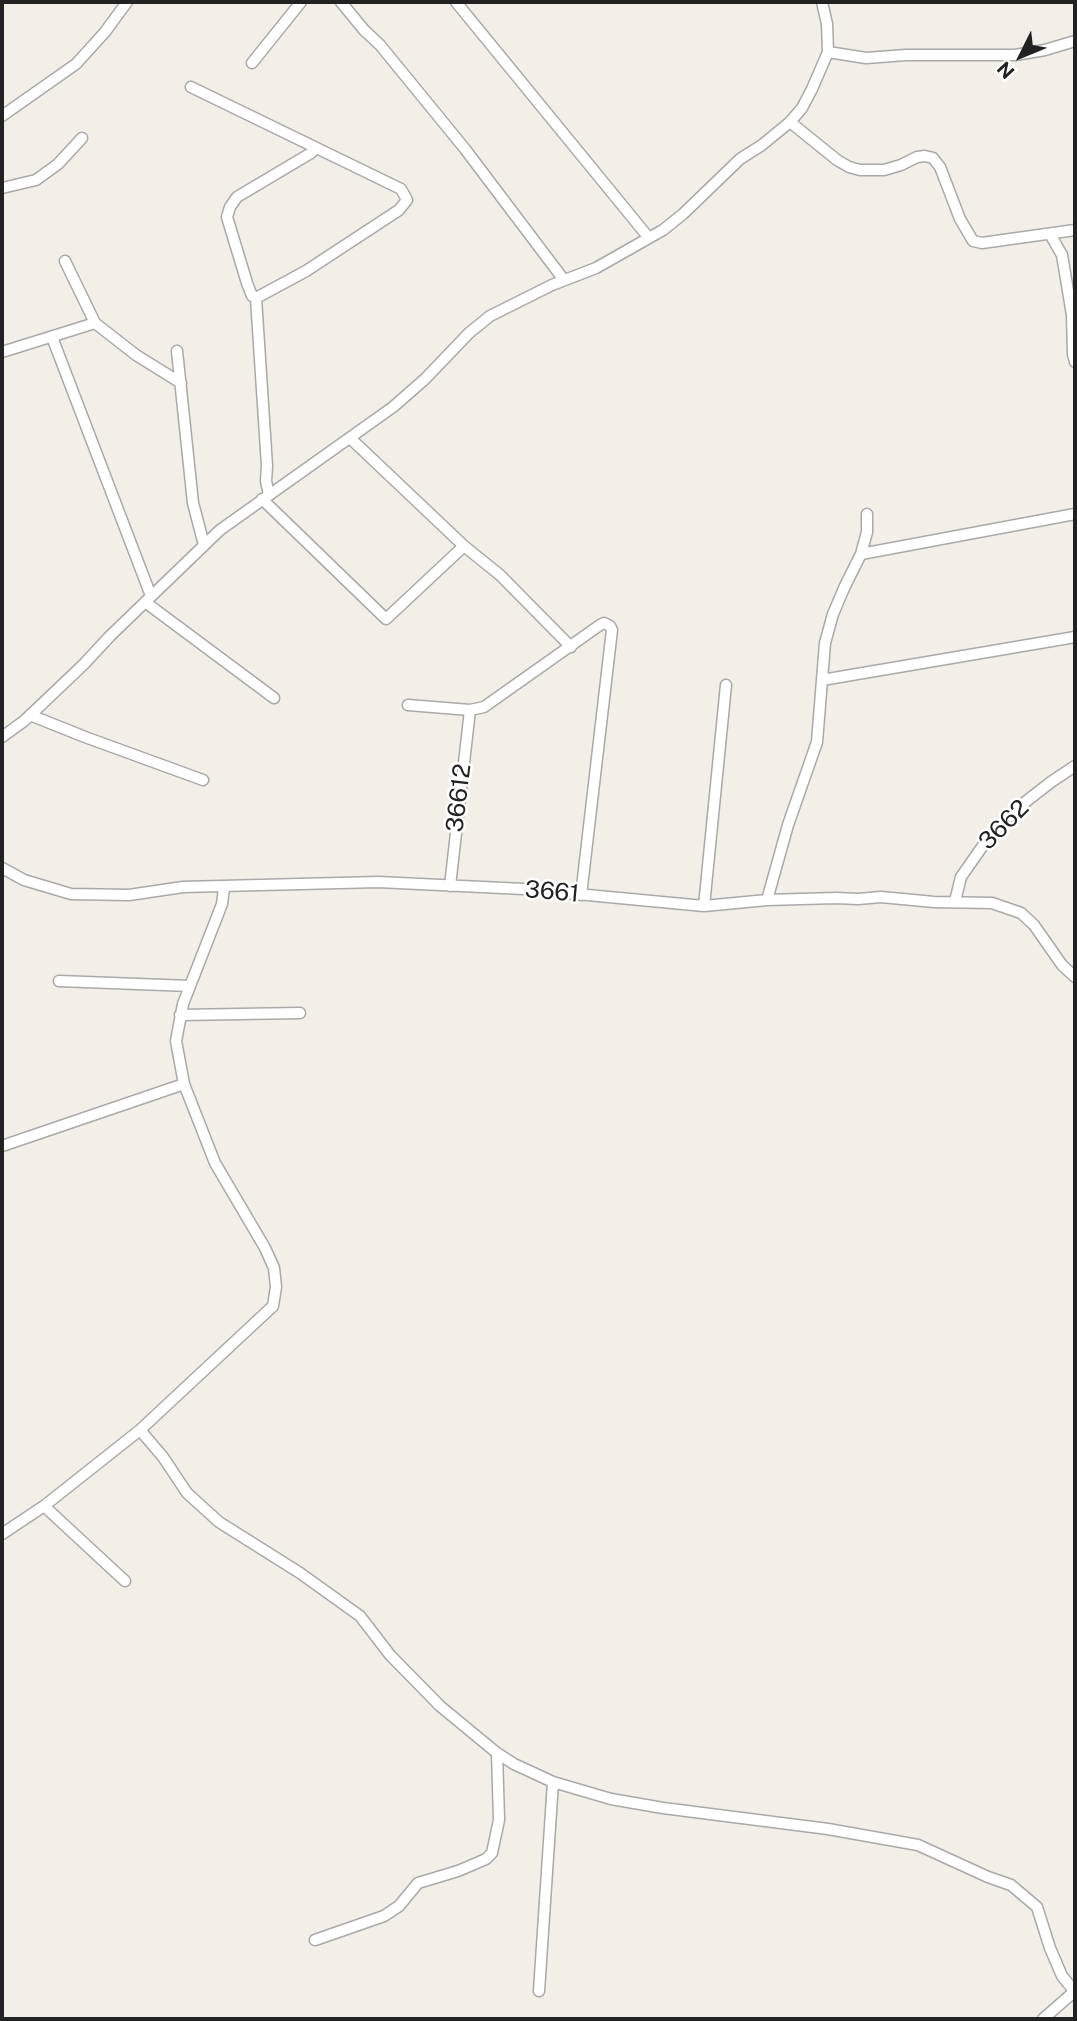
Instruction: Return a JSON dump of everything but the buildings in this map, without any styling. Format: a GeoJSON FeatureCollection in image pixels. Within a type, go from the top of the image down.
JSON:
{"type":"FeatureCollection","features":[{"type":"Feature","properties":{"kind":"street"},"geometry":{"type":"LineString","coordinates":[[2,116],[76,64],[127,2]]}},
{"type":"Feature","properties":{"kind":"street"},"geometry":{"type":"LineString","coordinates":[[252,63],[301,2]]}},
{"type":"Feature","properties":{"kind":"street"},"geometry":{"type":"LineString","coordinates":[[341,2],[465,149],[564,281]]}},
{"type":"Feature","properties":{"kind":"street"},"geometry":{"type":"LineString","coordinates":[[456,2],[649,238]]}},
{"type":"Feature","properties":{"kind":"street"},"geometry":{"type":"LineString","coordinates":[[2,737],[30,715],[84,664],[204,545],[265,497],[393,407],[490,316],[596,268],[649,238],[683,214],[740,159],[790,122],[802,108],[828,52],[827,24],[822,2]]}},
{"type":"Feature","properties":{"kind":"street"},"geometry":{"type":"LineString","coordinates":[[828,52],[866,58],[906,55],[1015,55],[1075,41]]}},
{"type":"Feature","properties":{"kind":"street"},"geometry":{"type":"LineString","coordinates":[[191,87],[401,190],[407,200],[399,210],[306,271],[256,298]]}},
{"type":"Feature","properties":{"kind":"street"},"geometry":{"type":"LineString","coordinates":[[790,122],[837,160],[860,170],[884,170],[917,157],[933,158],[940,167],[960,219],[973,241],[982,243],[1075,230]]}},
{"type":"Feature","properties":{"kind":"street"},"geometry":{"type":"LineString","coordinates":[[2,187],[36,180],[58,164],[82,138]]}},
{"type":"Feature","properties":{"kind":"street"},"geometry":{"type":"LineString","coordinates":[[316,148],[237,197],[227,218],[247,283],[252,296],[256,298],[264,417],[265,497],[386,619],[464,546]]}},
{"type":"Feature","properties":{"kind":"street"},"geometry":{"type":"LineString","coordinates":[[1050,234],[1062,255],[1072,315],[1075,362]]}},
{"type":"Feature","properties":{"kind":"street"},"geometry":{"type":"LineString","coordinates":[[65,261],[95,323],[136,355],[181,383]]}},
{"type":"Feature","properties":{"kind":"street"},"geometry":{"type":"LineString","coordinates":[[2,352],[95,323]]}},
{"type":"Feature","properties":{"kind":"street"},"geometry":{"type":"LineString","coordinates":[[52,337],[148,599],[274,698]]}},
{"type":"Feature","properties":{"kind":"street"},"geometry":{"type":"LineString","coordinates":[[177,351],[193,503],[204,545]]}},
{"type":"Feature","properties":{"kind":"street"},"geometry":{"type":"LineString","coordinates":[[350,438],[464,546],[500,575],[571,647]]}},
{"type":"Feature","properties":{"kind":"street"},"geometry":{"type":"LineString","coordinates":[[767,900],[788,825],[817,742],[825,643],[832,614],[861,554],[867,532],[867,514]]}},
{"type":"Feature","properties":{"kind":"street"},"geometry":{"type":"LineString","coordinates":[[861,554],[1075,514]]}},
{"type":"Feature","properties":{"kind":"street"},"geometry":{"type":"LineString","coordinates":[[408,705],[470,710],[484,707],[600,625],[607,624],[612,630],[580,895]]}},
{"type":"Feature","properties":{"kind":"street"},"geometry":{"type":"LineString","coordinates":[[822,680],[1075,637]]}},
{"type":"Feature","properties":{"kind":"street"},"geometry":{"type":"LineString","coordinates":[[704,906],[726,685]]}},
{"type":"Feature","properties":{"kind":"street","name":"36612"},"geometry":{"type":"LineString","coordinates":[[450,886],[470,710]]}},
{"type":"Feature","properties":{"kind":"street"},"geometry":{"type":"LineString","coordinates":[[30,715],[203,780]]}},
{"type":"Feature","properties":{"kind":"street","name":"3662"},"geometry":{"type":"LineString","coordinates":[[954,901],[961,877],[989,837],[1015,810],[1075,766]]}},
{"type":"Feature","properties":{"kind":"street","name":"3661"},"geometry":{"type":"LineString","coordinates":[[2,868],[24,880],[71,894],[129,895],[183,887],[378,882],[524,889],[704,906],[767,900],[881,897],[934,902],[992,903],[1020,913],[1034,925],[1062,965],[1075,977]]}},
{"type":"Feature","properties":{"kind":"street"},"geometry":{"type":"LineString","coordinates":[[2,1535],[44,1506],[140,1430],[273,1306],[276,1287],[274,1268],[215,1163],[184,1084],[176,1041],[180,1015],[222,904],[224,888]]}},
{"type":"Feature","properties":{"kind":"street"},"geometry":{"type":"LineString","coordinates":[[59,981],[190,986]]}},
{"type":"Feature","properties":{"kind":"street"},"geometry":{"type":"LineString","coordinates":[[180,1015],[300,1013]]}},
{"type":"Feature","properties":{"kind":"street"},"geometry":{"type":"LineString","coordinates":[[2,1146],[184,1084]]}},
{"type":"Feature","properties":{"kind":"street"},"geometry":{"type":"LineString","coordinates":[[140,1430],[187,1493],[219,1522],[300,1573],[360,1616],[390,1655],[440,1706],[514,1764],[553,1782],[611,1799],[828,1829],[918,1845],[1011,1885],[1037,1907],[1049,1948],[1062,1976],[1075,1992],[1043,2019]]}},
{"type":"Feature","properties":{"kind":"street"},"geometry":{"type":"LineString","coordinates":[[44,1506],[125,1581]]}},
{"type":"Feature","properties":{"kind":"street"},"geometry":{"type":"LineString","coordinates":[[315,1940],[384,1916],[399,1906],[418,1883],[452,1874],[486,1859],[492,1853],[499,1820],[497,1753]]}},
{"type":"Feature","properties":{"kind":"street"},"geometry":{"type":"LineString","coordinates":[[539,1991],[553,1782]]}}]}
